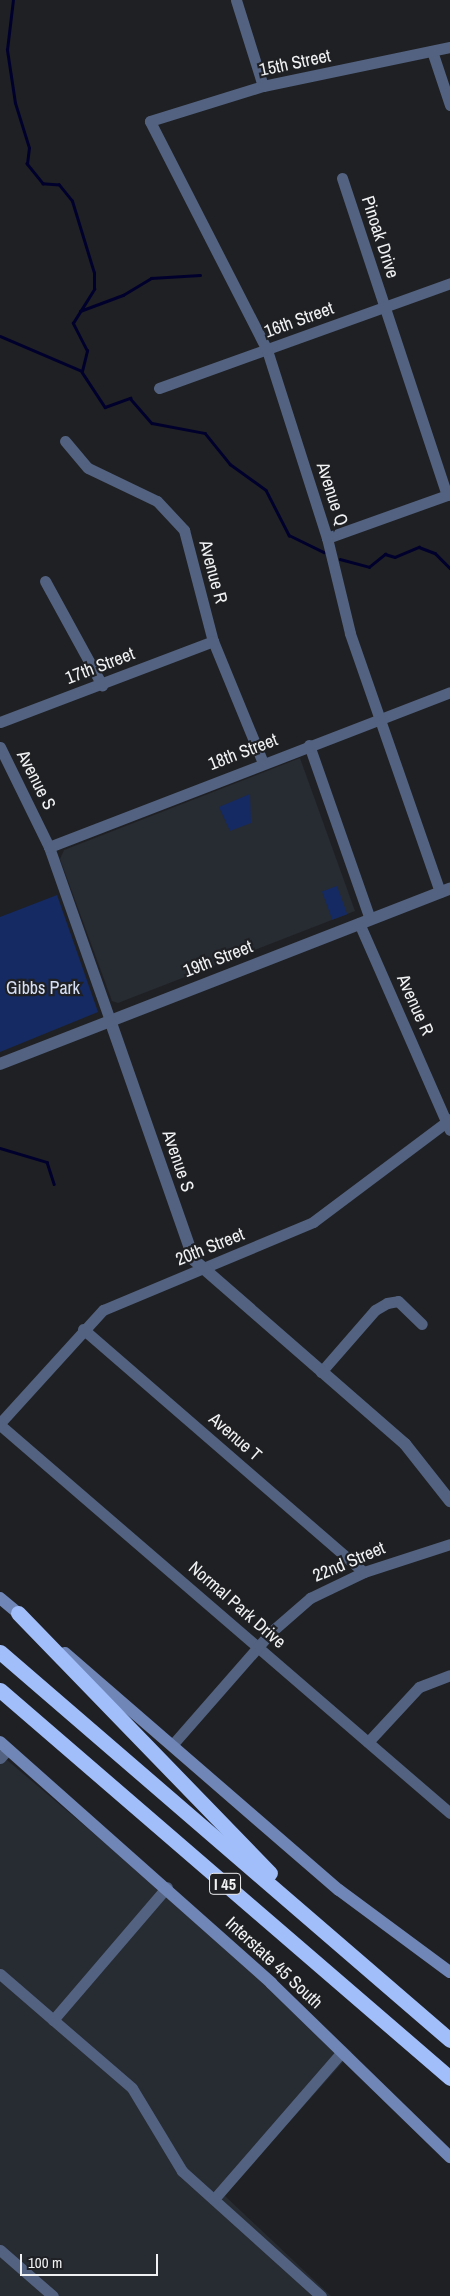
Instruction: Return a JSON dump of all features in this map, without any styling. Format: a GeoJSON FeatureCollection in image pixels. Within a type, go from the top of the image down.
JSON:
{"type":"FeatureCollection","features":[{"type":"Feature","properties":{"kind":"highway"},"geometry":{"type":"LineString","coordinates":[[18,1613],[338,1942]]}},
{"type":"Feature","properties":{"kind":"highway","name":"I 45"},"geometry":{"type":"LineString","coordinates":[[0,1652],[450,2040]]}},
{"type":"Feature","properties":{"kind":"highway","name":"I 45"},"geometry":{"type":"LineString","coordinates":[[0,1690],[450,2078]]}},
{"type":"Feature","properties":{"kind":"main road"},"geometry":{"type":"LineString","coordinates":[[0,1598],[173,1744],[339,1890],[450,1972]]}},
{"type":"Feature","properties":{"kind":"main road","name":"Interstate 45 South"},"geometry":{"type":"LineString","coordinates":[[3,1749],[168,1887],[447,2154]]}},
{"type":"Feature","properties":{"kind":"street"},"geometry":{"type":"LineString","coordinates":[[236,0],[263,86]]}},
{"type":"Feature","properties":{"kind":"street","name":"15th Street"},"geometry":{"type":"LineString","coordinates":[[150,121],[263,86],[450,47]]}},
{"type":"Feature","properties":{"kind":"street"},"geometry":{"type":"LineString","coordinates":[[432,51],[450,105]]}},
{"type":"Feature","properties":{"kind":"street","name":"Avenue Q"},"geometry":{"type":"LineString","coordinates":[[150,121],[267,350],[327,538],[350,633],[379,717],[445,890]]}},
{"type":"Feature","properties":{"kind":"street","name":"Pinoak Drive"},"geometry":{"type":"LineString","coordinates":[[342,178],[448,495]]}},
{"type":"Feature","properties":{"kind":"street","name":"16th Street"},"geometry":{"type":"LineString","coordinates":[[158,388],[450,284]]}},
{"type":"Feature","properties":{"kind":"street","name":"Avenue R"},"geometry":{"type":"LineString","coordinates":[[65,441],[88,468],[157,501],[184,530],[213,641],[263,763]]}},
{"type":"Feature","properties":{"kind":"street"},"geometry":{"type":"LineString","coordinates":[[327,538],[448,495]]}},
{"type":"Feature","properties":{"kind":"street"},"geometry":{"type":"LineString","coordinates":[[45,581],[102,685]]}},
{"type":"Feature","properties":{"kind":"street","name":"17th Street"},"geometry":{"type":"LineString","coordinates":[[0,722],[102,685],[213,641]]}},
{"type":"Feature","properties":{"kind":"street","name":"18th Street"},"geometry":{"type":"LineString","coordinates":[[49,847],[379,717],[450,692]]}},
{"type":"Feature","properties":{"kind":"street","name":"Avenue R"},"geometry":{"type":"LineString","coordinates":[[309,745],[364,921],[449,1123]]}},
{"type":"Feature","properties":{"kind":"street","name":"Avenue S"},"geometry":{"type":"LineString","coordinates":[[0,747],[49,847],[194,1260],[405,1444],[450,1501]]}},
{"type":"Feature","properties":{"kind":"street","name":"19th Street"},"geometry":{"type":"LineString","coordinates":[[0,1064],[445,890]]}},
{"type":"Feature","properties":{"kind":"street","name":"20th Street"},"geometry":{"type":"LineString","coordinates":[[0,1424],[83,1329],[104,1310],[314,1222],[449,1123]]}},
{"type":"Feature","properties":{"kind":"street"},"geometry":{"type":"LineString","coordinates":[[321,1372],[375,1310],[387,1303],[398,1301],[422,1324]]}},
{"type":"Feature","properties":{"kind":"street","name":"Avenue T"},"geometry":{"type":"LineString","coordinates":[[83,1329],[364,1572]]}},
{"type":"Feature","properties":{"kind":"street","name":"Normal Park Drive"},"geometry":{"type":"LineString","coordinates":[[0,1424],[450,1813]]}},
{"type":"Feature","properties":{"kind":"street","name":"22nd Street"},"geometry":{"type":"LineString","coordinates":[[173,1744],[258,1647],[310,1598],[364,1572],[450,1544]]}},
{"type":"Feature","properties":{"kind":"street"},"geometry":{"type":"LineString","coordinates":[[368,1742],[419,1687],[450,1675]]}},
{"type":"Feature","properties":{"kind":"street"},"geometry":{"type":"LineString","coordinates":[[53,2020],[168,1887]]}},
{"type":"Feature","properties":{"kind":"street"},"geometry":{"type":"LineString","coordinates":[[0,1974],[141,2098],[174,2161],[321,2296]]}},
{"type":"Feature","properties":{"kind":"street"},"geometry":{"type":"LineString","coordinates":[[214,2199],[342,2052]]}},
{"type":"Feature","properties":{"kind":"street"},"geometry":{"type":"LineString","coordinates":[[0,2250],[53,2296]]}},
{"type":"Feature","properties":{"kind":"shaded area"},"geometry":{"type":"Polygon","coordinates":[[[300,758],[355,911],[118,1003],[112,1001],[60,859],[64,850],[300,758]]]}},
{"type":"Feature","properties":{"kind":"shaded area"},"geometry":{"type":"Polygon","coordinates":[[[0,1754],[352,2052],[224,2195],[331,2296],[0,2296],[0,1754]]]}},
{"type":"Feature","properties":{"kind":"green space"},"geometry":{"type":"Polygon","coordinates":[[[250,794],[251,823],[230,831],[219,807],[250,794]]]}},
{"type":"Feature","properties":{"kind":"green space"},"geometry":{"type":"Polygon","coordinates":[[[337,886],[347,914],[332,920],[322,891],[337,886]]]}},
{"type":"Feature","properties":{"kind":"green space","name":"Gibbs Park"},"geometry":{"type":"Polygon","coordinates":[[[57,895],[98,1012],[0,1052],[0,917],[57,895]]]}},
{"type":"Feature","properties":{"kind":"waterway"},"geometry":{"type":"LineString","coordinates":[[0,336],[82,371],[87,351],[73,323],[94,289],[94,273],[72,201],[59,185],[43,184],[27,164],[29,148],[15,103],[7,50],[13,0]]}},
{"type":"Feature","properties":{"kind":"waterway"},"geometry":{"type":"LineString","coordinates":[[80,311],[123,295],[151,278],[200,275]]}},
{"type":"Feature","properties":{"kind":"waterway"},"geometry":{"type":"LineString","coordinates":[[82,372],[105,407],[130,398],[152,423],[205,433],[230,464],[266,490],[289,535],[324,552]]}},
{"type":"Feature","properties":{"kind":"waterway"},"geometry":{"type":"LineString","coordinates":[[340,559],[369,567],[385,554],[395,557],[419,547],[435,553],[450,568]]}},
{"type":"Feature","properties":{"kind":"waterway"},"geometry":{"type":"LineString","coordinates":[[0,1148],[47,1162],[54,1184]]}}]}
